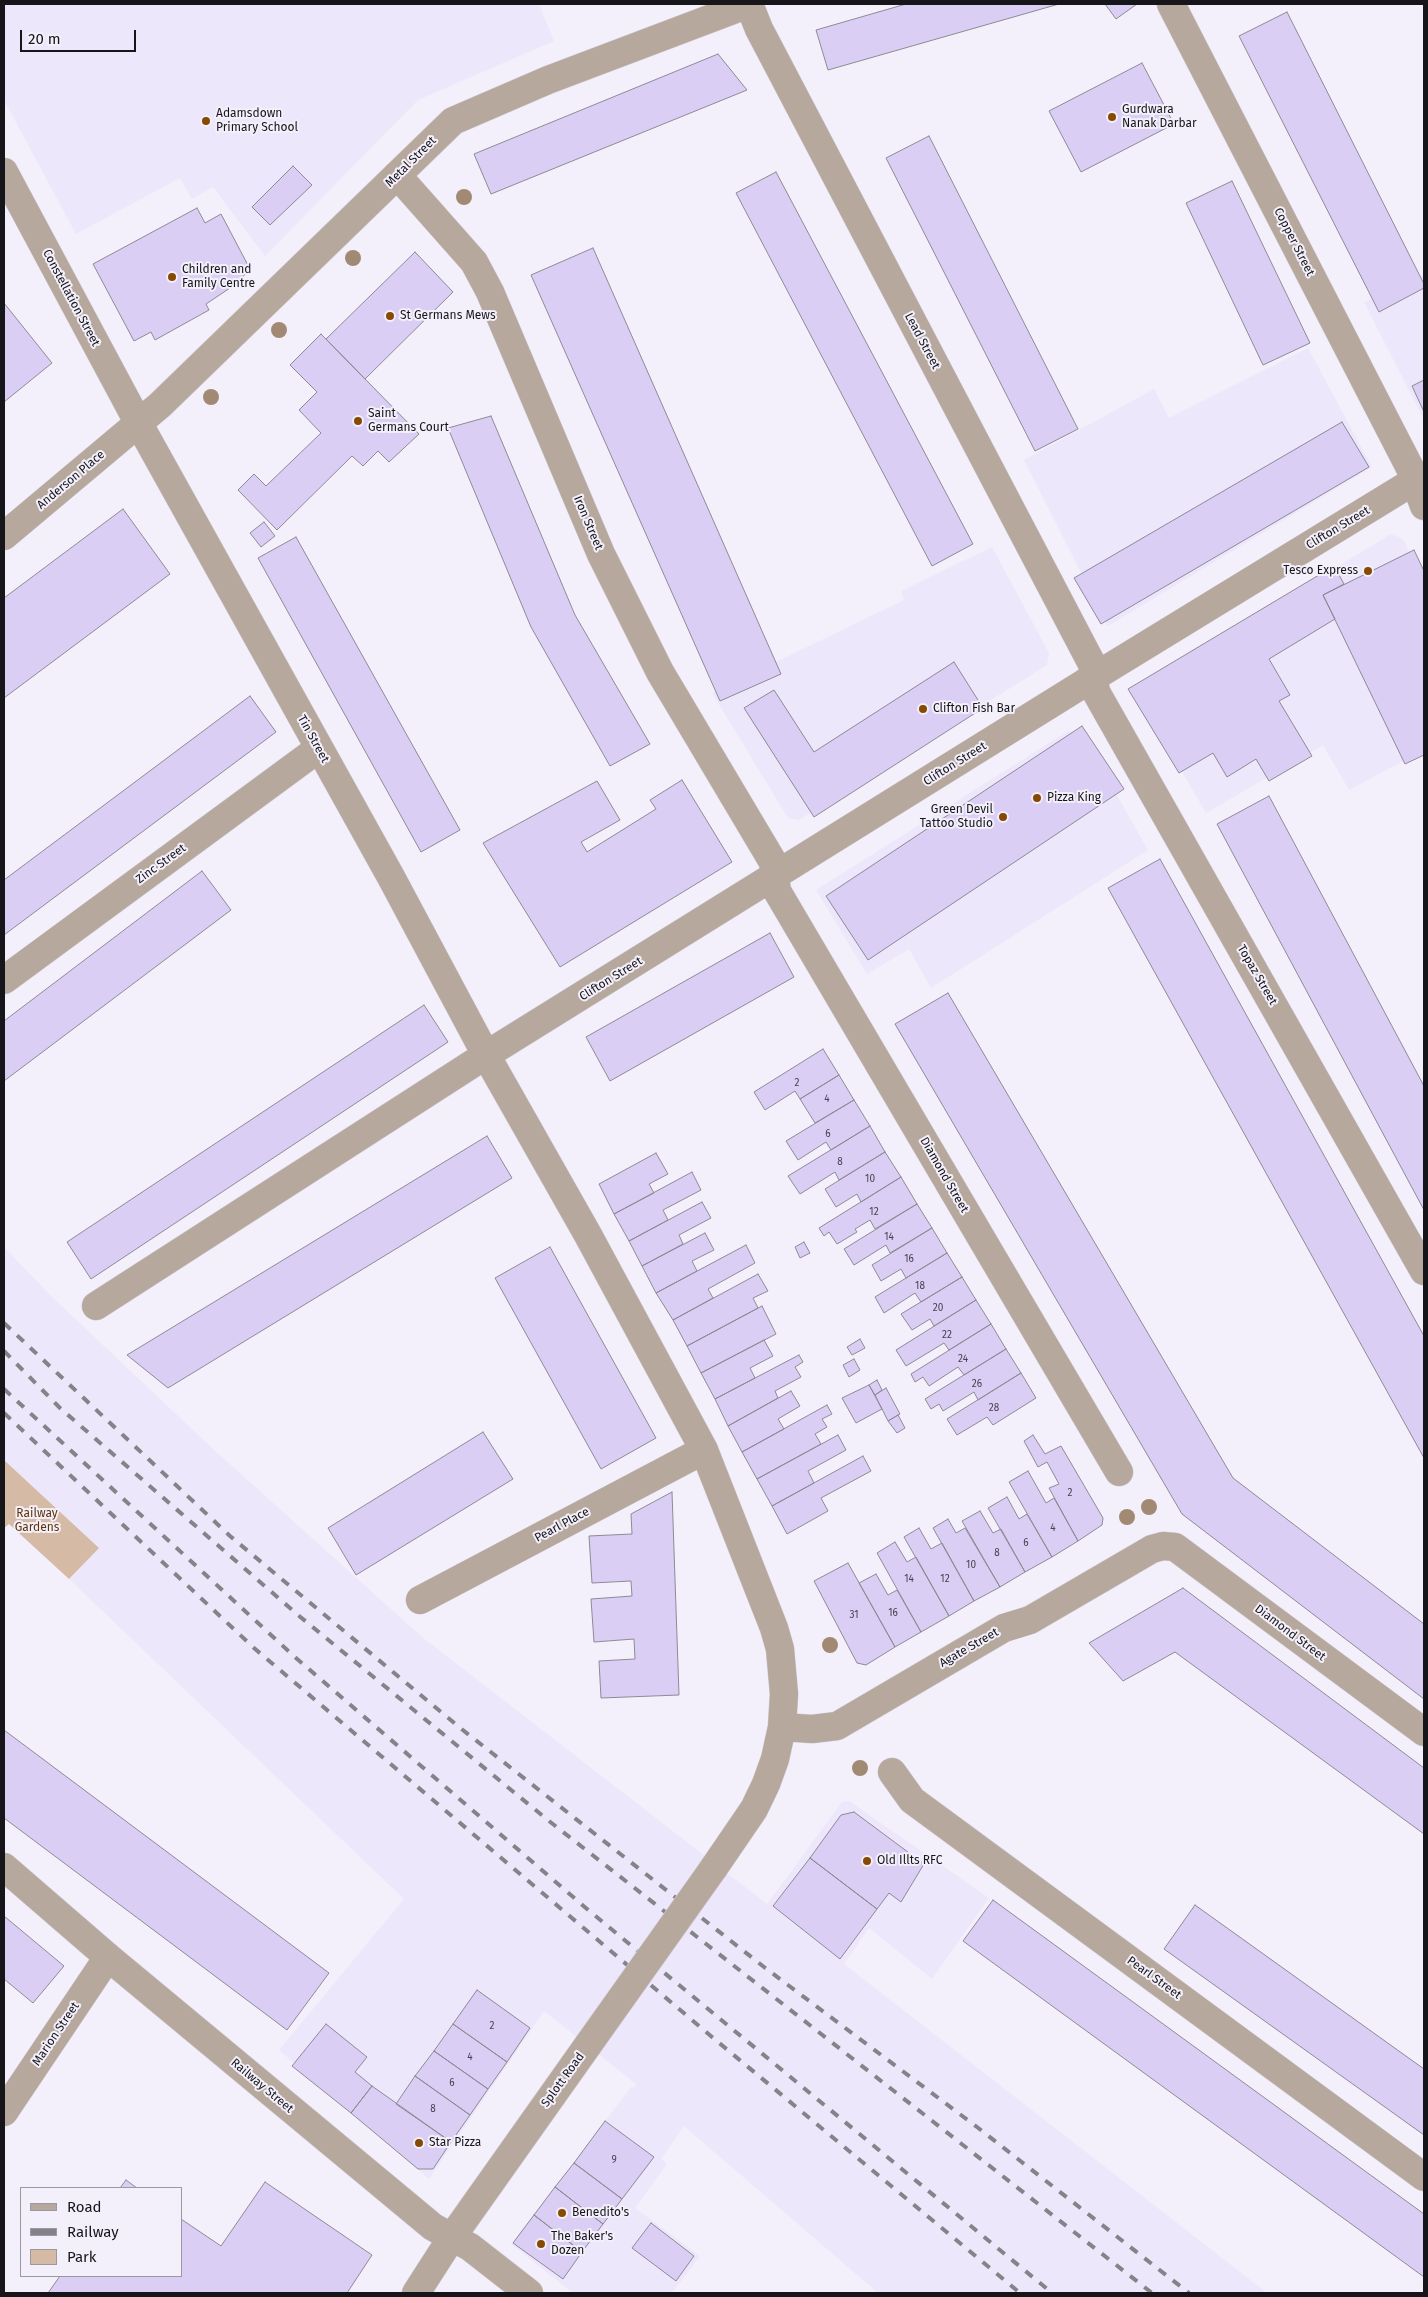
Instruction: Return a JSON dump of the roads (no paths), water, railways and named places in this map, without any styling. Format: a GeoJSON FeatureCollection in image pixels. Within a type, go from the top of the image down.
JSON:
{"type":"FeatureCollection","features":[{"type":"Feature","properties":{"kind":"street","name":"Metal Street"},"geometry":{"type":"LineString","coordinates":[[139,424],[397,176],[445,127],[467,113],[548,80],[749,4]]}},
{"type":"Feature","properties":{"kind":"street","name":"Lead Street"},"geometry":{"type":"LineString","coordinates":[[749,4],[759,29],[1092,664],[1094,677]]}},
{"type":"Feature","properties":{"kind":"street","name":"Copper Street"},"geometry":{"type":"LineString","coordinates":[[1171,4],[1410,468],[1419,478],[1424,506]]}},
{"type":"Feature","properties":{"kind":"street","name":"Constellation Street"},"geometry":{"type":"LineString","coordinates":[[4,172],[139,424]]}},
{"type":"Feature","properties":{"kind":"street","name":"Iron Street"},"geometry":{"type":"LineString","coordinates":[[397,176],[463,248],[482,276],[601,554],[660,672],[773,862],[775,877]]}},
{"type":"Feature","properties":{"kind":"street","name":"Anderson Place"},"geometry":{"type":"LineString","coordinates":[[4,536],[139,424]]}},
{"type":"Feature","properties":{"kind":"street","name":"Tin Street"},"geometry":{"type":"LineString","coordinates":[[139,424],[391,877],[486,1055],[588,1235],[704,1450]]}},
{"type":"Feature","properties":{"kind":"street","name":"Clifton Street"},"geometry":{"type":"LineString","coordinates":[[96,1306],[486,1055],[1094,677],[1419,478]]}},
{"type":"Feature","properties":{"kind":"street","name":"Topaz Street"},"geometry":{"type":"LineString","coordinates":[[1094,677],[1096,692],[1424,1272]]}},
{"type":"Feature","properties":{"kind":"street","name":"Zinc Street"},"geometry":{"type":"LineString","coordinates":[[4,980],[318,748]]}},
{"type":"Feature","properties":{"kind":"street","name":"Diamond Street"},"geometry":{"type":"LineString","coordinates":[[775,877],[777,891],[1119,1472]]}},
{"type":"Feature","properties":{"kind":"street","name":"Pearl Place"},"geometry":{"type":"LineString","coordinates":[[420,1600],[704,1450]]}},
{"type":"Feature","properties":{"kind":"street","name":"Splott Road"},"geometry":{"type":"LineString","coordinates":[[416,2293],[452,2237],[754,1809],[775,1759],[782,1727],[784,1694],[782,1666],[774,1628],[704,1450]]}},
{"type":"Feature","properties":{"kind":"street","name":"Diamond Street"},"geometry":{"type":"LineString","coordinates":[[1152,1549],[1163,1546],[1175,1548],[1424,1732]]}},
{"type":"Feature","properties":{"kind":"street","name":"Agate Street"},"geometry":{"type":"LineString","coordinates":[[782,1727],[824,1729],[836,1726],[1004,1628],[1030,1620],[1152,1549]]}},
{"type":"Feature","properties":{"kind":"street","name":"Pearl Street"},"geometry":{"type":"LineString","coordinates":[[892,1772],[912,1800],[1424,2177]]}},
{"type":"Feature","properties":{"kind":"street","name":"Railway Street"},"geometry":{"type":"LineString","coordinates":[[4,1867],[108,1957],[433,2227],[470,2247],[529,2293]]}},
{"type":"Feature","properties":{"kind":"street","name":"Marion Street"},"geometry":{"type":"LineString","coordinates":[[4,2112],[108,1957]]}},
{"type":"Feature","properties":{"kind":"railway"},"geometry":{"type":"LineString","coordinates":[[4,1323],[230,1536],[459,1727],[764,1967],[977,2127],[1189,2293]]}},
{"type":"Feature","properties":{"kind":"railway"},"geometry":{"type":"LineString","coordinates":[[4,1351],[60,1408],[298,1615],[549,1821],[1152,2293]]}},
{"type":"Feature","properties":{"kind":"railway"},"geometry":{"type":"LineString","coordinates":[[4,1389],[296,1658],[587,1909],[1052,2293]]}},
{"type":"Feature","properties":{"kind":"railway"},"geometry":{"type":"LineString","coordinates":[[4,1413],[254,1648],[712,2037],[1020,2293]]}},
{"type":"Feature","properties":{"kind":"place","name":"Gurdwara Nanak Darbar"},"geometry":{"type":"Point","coordinates":[1112,117]}},
{"type":"Feature","properties":{"kind":"place","name":"Adamsdown Primary School"},"geometry":{"type":"Point","coordinates":[206,121]}},
{"type":"Feature","properties":{"kind":"place","name":"Children and Family Centre"},"geometry":{"type":"Point","coordinates":[172,277]}},
{"type":"Feature","properties":{"kind":"place","name":"St Germans Mews"},"geometry":{"type":"Point","coordinates":[390,316]}},
{"type":"Feature","properties":{"kind":"place","name":"Saint Germans Court"},"geometry":{"type":"Point","coordinates":[358,421]}},
{"type":"Feature","properties":{"kind":"place","name":"Tesco Express"},"geometry":{"type":"Point","coordinates":[1368,571]}},
{"type":"Feature","properties":{"kind":"place","name":"Clifton Fish Bar"},"geometry":{"type":"Point","coordinates":[923,709]}},
{"type":"Feature","properties":{"kind":"place","name":"Pizza King"},"geometry":{"type":"Point","coordinates":[1037,798]}},
{"type":"Feature","properties":{"kind":"place","name":"Green Devil Tattoo Studio"},"geometry":{"type":"Point","coordinates":[1003,817]}},
{"type":"Feature","properties":{"kind":"place","name":"Old Illts RFC"},"geometry":{"type":"Point","coordinates":[867,1861]}},
{"type":"Feature","properties":{"kind":"place","name":"Star Pizza"},"geometry":{"type":"Point","coordinates":[419,2143]}},
{"type":"Feature","properties":{"kind":"place","name":"Benedito's"},"geometry":{"type":"Point","coordinates":[562,2213]}},
{"type":"Feature","properties":{"kind":"place","name":"The Baker's Dozen"},"geometry":{"type":"Point","coordinates":[541,2244]}},
{"type":"Feature","properties":{"kind":"park label","name":"Railway Gardens"},"geometry":{"type":"Point","coordinates":[37,1521]}}]}
